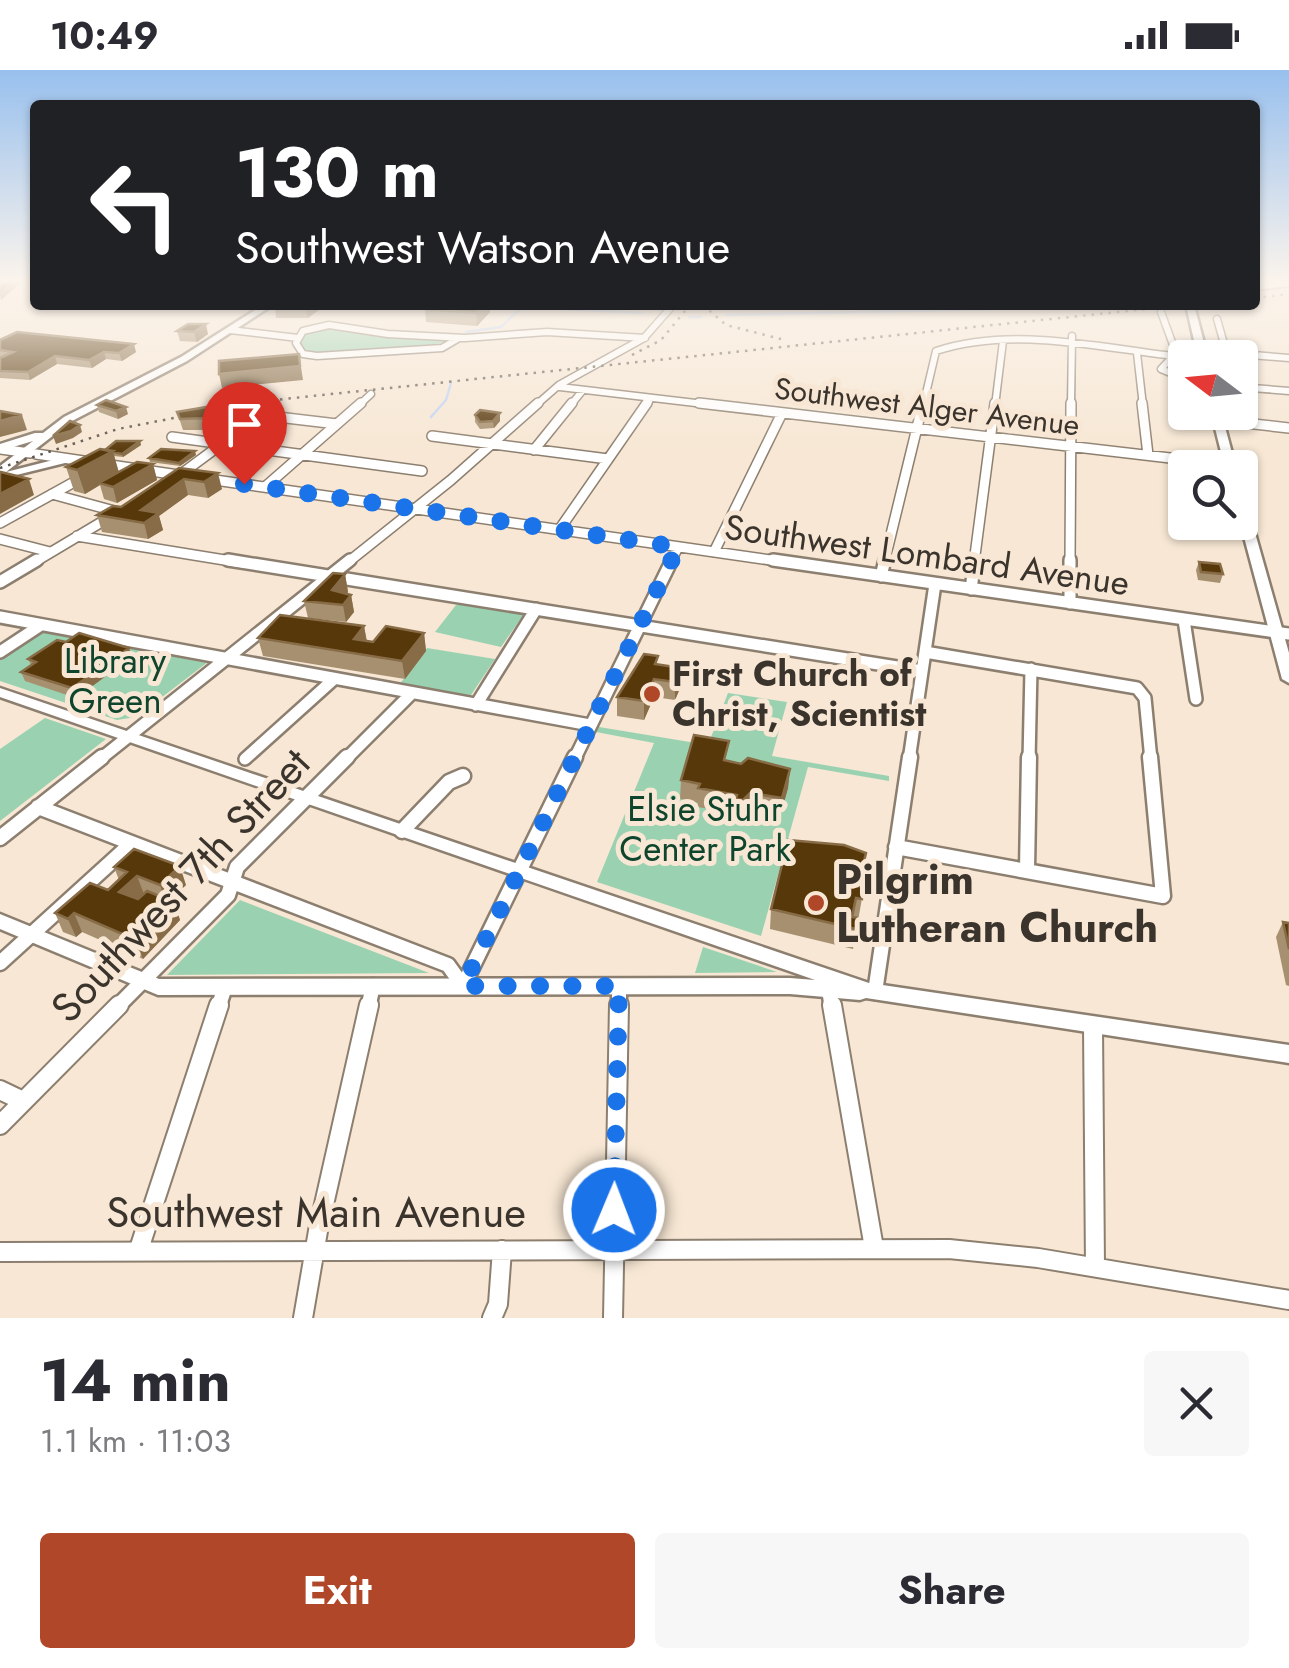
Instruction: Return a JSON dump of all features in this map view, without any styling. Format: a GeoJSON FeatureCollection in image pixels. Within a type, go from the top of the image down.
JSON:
{"type":"FeatureCollection","features":[{"type":"Feature","properties":{"kind":"main road"},"geometry":{"type":"LineString","coordinates":[[0,449],[54,428],[216,338]]}},
{"type":"Feature","properties":{"kind":"main road"},"geometry":{"type":"LineString","coordinates":[[1,474],[80,414]]}},
{"type":"Feature","properties":{"kind":"main road"},"geometry":{"type":"LineString","coordinates":[[31,453],[54,428]]}},
{"type":"Feature","properties":{"kind":"main road"},"geometry":{"type":"LineString","coordinates":[[1,474],[64,460]]}},
{"type":"Feature","properties":{"kind":"main road"},"geometry":{"type":"LineString","coordinates":[[1253,540],[1283,633],[1289,678]]}},
{"type":"Feature","properties":{"kind":"main road"},"geometry":{"type":"LineString","coordinates":[[0,692],[872,992]]}},
{"type":"Feature","properties":{"kind":"main road"},"geometry":{"type":"LineString","coordinates":[[0,921],[158,987],[754,986],[872,992],[1289,1054]]}},
{"type":"Feature","properties":{"kind":"main road"},"geometry":{"type":"LineString","coordinates":[[754,986],[766,970],[763,954]]}},
{"type":"Feature","properties":{"kind":"street"},"geometry":{"type":"LineString","coordinates":[[299,338],[300,352],[318,356],[442,348],[458,338]]}},
{"type":"Feature","properties":{"kind":"street"},"geometry":{"type":"LineString","coordinates":[[0,838],[416,509],[560,387],[646,338]]}},
{"type":"Feature","properties":{"kind":"street"},"geometry":{"type":"LineString","coordinates":[[880,576],[936,351],[950,346],[1003,342],[1072,341],[1168,355]]}},
{"type":"Feature","properties":{"kind":"street"},"geometry":{"type":"LineString","coordinates":[[1070,603],[1072,341]]}},
{"type":"Feature","properties":{"kind":"street"},"geometry":{"type":"LineString","coordinates":[[972,589],[1003,342]]}},
{"type":"Feature","properties":{"kind":"street"},"geometry":{"type":"LineString","coordinates":[[1137,352],[1148,455]]}},
{"type":"Feature","properties":{"kind":"street"},"geometry":{"type":"LineString","coordinates":[[1258,356],[1289,358]]}},
{"type":"Feature","properties":{"kind":"street","name":"Southwest Alger Avenue"},"geometry":{"type":"LineString","coordinates":[[560,387],[1168,458]]}},
{"type":"Feature","properties":{"kind":"street"},"geometry":{"type":"LineString","coordinates":[[1258,388],[1289,391]]}},
{"type":"Feature","properties":{"kind":"street"},"geometry":{"type":"LineString","coordinates":[[534,450],[583,390]]}},
{"type":"Feature","properties":{"kind":"street"},"geometry":{"type":"LineString","coordinates":[[264,487],[371,394]]}},
{"type":"Feature","properties":{"kind":"street"},"geometry":{"type":"LineString","coordinates":[[559,530],[651,398]]}},
{"type":"Feature","properties":{"kind":"street"},"geometry":{"type":"LineString","coordinates":[[714,552],[782,413]]}},
{"type":"Feature","properties":{"kind":"street"},"geometry":{"type":"LineString","coordinates":[[157,489],[261,414],[336,424]]}},
{"type":"Feature","properties":{"kind":"street"},"geometry":{"type":"LineString","coordinates":[[1258,423],[1289,428]]}},
{"type":"Feature","properties":{"kind":"street"},"geometry":{"type":"LineString","coordinates":[[432,436],[608,460]]}},
{"type":"Feature","properties":{"kind":"street"},"geometry":{"type":"LineString","coordinates":[[172,437],[422,471]]}},
{"type":"Feature","properties":{"kind":"street","name":"Southwest Lombard Avenue"},"geometry":{"type":"LineString","coordinates":[[0,449],[1283,633]]}},
{"type":"Feature","properties":{"kind":"street","name":"Southwest Lombard Avenue"},"geometry":{"type":"LineString","coordinates":[[31,453],[82,461]]}},
{"type":"Feature","properties":{"kind":"street"},"geometry":{"type":"LineString","coordinates":[[0,523],[106,464]]}},
{"type":"Feature","properties":{"kind":"street"},"geometry":{"type":"LineString","coordinates":[[0,582],[122,510],[52,494]]}},
{"type":"Feature","properties":{"kind":"street"},"geometry":{"type":"LineString","coordinates":[[77,536],[922,672]]}},
{"type":"Feature","properties":{"kind":"street"},"geometry":{"type":"LineString","coordinates":[[0,538],[50,552]]}},
{"type":"Feature","properties":{"kind":"street"},"geometry":{"type":"LineString","coordinates":[[38,808],[448,965],[463,986],[678,547]]}},
{"type":"Feature","properties":{"kind":"street"},"geometry":{"type":"LineString","coordinates":[[872,992],[935,584]]}},
{"type":"Feature","properties":{"kind":"street"},"geometry":{"type":"LineString","coordinates":[[476,705],[536,610]]}},
{"type":"Feature","properties":{"kind":"street"},"geometry":{"type":"LineString","coordinates":[[0,618],[590,725]]}},
{"type":"Feature","properties":{"kind":"street"},"geometry":{"type":"LineString","coordinates":[[1184,620],[1196,699]]}},
{"type":"Feature","properties":{"kind":"street"},"geometry":{"type":"LineString","coordinates":[[0,652],[41,625]]}},
{"type":"Feature","properties":{"kind":"street"},"geometry":{"type":"LineString","coordinates":[[896,847],[1162,896],[1145,698],[1137,688],[925,652]]}},
{"type":"Feature","properties":{"kind":"street"},"geometry":{"type":"LineString","coordinates":[[1028,870],[1031,668]]}},
{"type":"Feature","properties":{"kind":"street"},"geometry":{"type":"LineString","coordinates":[[245,759],[334,680]]}},
{"type":"Feature","properties":{"kind":"street","name":"Southwest 7th Street"},"geometry":{"type":"LineString","coordinates":[[0,1125],[228,895],[237,867],[412,693]]}},
{"type":"Feature","properties":{"kind":"street"},"geometry":{"type":"LineString","coordinates":[[402,831],[449,782],[463,776]]}},
{"type":"Feature","properties":{"kind":"street"},"geometry":{"type":"LineString","coordinates":[[0,964],[131,844]]}},
{"type":"Feature","properties":{"kind":"street"},"geometry":{"type":"LineString","coordinates":[[303,1318],[373,986]]}},
{"type":"Feature","properties":{"kind":"street"},"geometry":{"type":"LineString","coordinates":[[613,1318],[619,986]]}},
{"type":"Feature","properties":{"kind":"street"},"geometry":{"type":"LineString","coordinates":[[139,1250],[225,987]]}},
{"type":"Feature","properties":{"kind":"street"},"geometry":{"type":"LineString","coordinates":[[829,990],[874,1248]]}},
{"type":"Feature","properties":{"kind":"street"},"geometry":{"type":"LineString","coordinates":[[1093,1026],[1095,1267]]}},
{"type":"Feature","properties":{"kind":"street"},"geometry":{"type":"LineString","coordinates":[[0,1090],[23,1101]]}},
{"type":"Feature","properties":{"kind":"street","name":"Southwest Main Avenue"},"geometry":{"type":"LineString","coordinates":[[0,1252],[614,1248],[988,1251],[1289,1300]]}},
{"type":"Feature","properties":{"kind":"street"},"geometry":{"type":"LineString","coordinates":[[492,1318],[498,1304],[502,1250]]}},
{"type":"Feature","properties":{"kind":"green space"},"geometry":{"type":"Polygon","coordinates":[[[299,338],[437,338],[447,342],[409,349],[312,355],[298,348],[299,338]]]}},
{"type":"Feature","properties":{"kind":"green space"},"geometry":{"type":"Polygon","coordinates":[[[456,605],[524,614],[501,647],[435,632],[456,605]]]}},
{"type":"Feature","properties":{"kind":"green space","name":"Library Green"},"geometry":{"type":"Polygon","coordinates":[[[43,632],[208,662],[136,717],[117,720],[0,681],[0,660],[43,632]]]}},
{"type":"Feature","properties":{"kind":"green space"},"geometry":{"type":"Polygon","coordinates":[[[427,648],[495,659],[469,698],[399,685],[427,648]]]}},
{"type":"Feature","properties":{"kind":"green space","name":"Elsie Stuhr Center Park"},"geometry":{"type":"Polygon","coordinates":[[[728,693],[787,702],[772,756],[889,776],[889,781],[808,767],[761,936],[597,882],[654,743],[596,732],[599,727],[708,745],[728,693]]]}},
{"type":"Feature","properties":{"kind":"green space"},"geometry":{"type":"Polygon","coordinates":[[[45,718],[106,739],[0,821],[0,749],[45,718]]]}},
{"type":"Feature","properties":{"kind":"green space"},"geometry":{"type":"Polygon","coordinates":[[[240,900],[429,973],[167,975],[240,900]]]}},
{"type":"Feature","properties":{"kind":"green space","name":"Elsie Stuhr Center Park"},"geometry":{"type":"Polygon","coordinates":[[[703,947],[777,972],[695,973],[703,947]]]}},
{"type":"Feature","properties":{"kind":"building"},"geometry":{"type":"Polygon","coordinates":[[[78,338],[134,344],[119,353],[104,352],[89,360],[55,356],[28,372],[0,371],[0,358],[13,352],[0,350],[0,340],[78,338]]]}},
{"type":"Feature","properties":{"kind":"building"},"geometry":{"type":"Polygon","coordinates":[[[299,354],[300,366],[219,374],[219,361],[299,354]]]}},
{"type":"Feature","properties":{"kind":"building"},"geometry":{"type":"Polygon","coordinates":[[[106,400],[126,407],[116,411],[97,405],[106,400]]]}},
{"type":"Feature","properties":{"kind":"building"},"geometry":{"type":"Polygon","coordinates":[[[207,407],[213,418],[180,419],[177,412],[207,407]]]}},
{"type":"Feature","properties":{"kind":"building"},"geometry":{"type":"Polygon","coordinates":[[[480,410],[500,413],[493,421],[480,422],[475,415],[480,410]]]}},
{"type":"Feature","properties":{"kind":"building"},"geometry":{"type":"Polygon","coordinates":[[[0,411],[22,415],[0,421],[0,411]]]}},
{"type":"Feature","properties":{"kind":"building"},"geometry":{"type":"Polygon","coordinates":[[[70,421],[80,425],[53,436],[70,421]]]}},
{"type":"Feature","properties":{"kind":"building"},"geometry":{"type":"Polygon","coordinates":[[[116,441],[140,441],[122,454],[105,450],[116,441]]]}},
{"type":"Feature","properties":{"kind":"building"},"geometry":{"type":"Polygon","coordinates":[[[100,449],[113,451],[77,470],[66,467],[100,449]]]}},
{"type":"Feature","properties":{"kind":"building"},"geometry":{"type":"Polygon","coordinates":[[[161,449],[195,451],[179,463],[149,458],[161,449]]]}},
{"type":"Feature","properties":{"kind":"building"},"geometry":{"type":"Polygon","coordinates":[[[137,462],[153,464],[113,487],[99,483],[137,462]]]}},
{"type":"Feature","properties":{"kind":"building"},"geometry":{"type":"Polygon","coordinates":[[[179,468],[218,473],[204,482],[184,479],[141,510],[159,513],[144,523],[97,515],[113,506],[121,507],[179,468]]]}},
{"type":"Feature","properties":{"kind":"building"},"geometry":{"type":"Polygon","coordinates":[[[1,472],[29,479],[0,494],[1,472]]]}},
{"type":"Feature","properties":{"kind":"building"},"geometry":{"type":"Polygon","coordinates":[[[1199,562],[1220,564],[1223,574],[1201,572],[1199,562]]]}},
{"type":"Feature","properties":{"kind":"building"},"geometry":{"type":"Polygon","coordinates":[[[333,573],[345,574],[332,590],[351,595],[343,605],[304,601],[333,573]]]}},
{"type":"Feature","properties":{"kind":"building"},"geometry":{"type":"Polygon","coordinates":[[[280,615],[364,626],[354,639],[373,642],[386,626],[424,633],[402,661],[258,638],[280,615]]]}},
{"type":"Feature","properties":{"kind":"building"},"geometry":{"type":"Polygon","coordinates":[[[79,633],[129,648],[72,688],[21,672],[36,662],[28,659],[57,640],[66,642],[79,633]]]}},
{"type":"Feature","properties":{"kind":"building"},"geometry":{"type":"Polygon","coordinates":[[[644,654],[658,656],[655,664],[681,668],[675,682],[654,679],[644,701],[617,697],[644,654]]]}},
{"type":"Feature","properties":{"kind":"building"},"geometry":{"type":"Polygon","coordinates":[[[694,735],[729,741],[724,760],[741,764],[748,758],[790,769],[782,798],[750,793],[743,800],[736,799],[737,795],[698,788],[700,784],[681,780],[694,735]]]}},
{"type":"Feature","properties":{"kind":"building","name":"Pilgrim Lutheran Church"},"geometry":{"type":"Polygon","coordinates":[[[788,840],[844,845],[866,853],[858,886],[864,887],[862,899],[856,898],[852,917],[858,918],[856,929],[771,909],[788,840]]]}},
{"type":"Feature","properties":{"kind":"building"},"geometry":{"type":"Polygon","coordinates":[[[134,849],[180,866],[160,885],[137,876],[119,892],[138,899],[147,891],[174,902],[136,940],[74,913],[68,919],[55,913],[90,883],[108,890],[127,872],[114,867],[134,849]]]}},
{"type":"Feature","properties":{"kind":"building"},"geometry":{"type":"Polygon","coordinates":[[[1283,922],[1289,923],[1289,949],[1283,922]]]}},
{"type":"Feature","properties":{"kind":"waterway"},"geometry":{"type":"LineString","coordinates":[[431,417],[446,400],[451,383]]}},
{"type":"Feature","properties":{"kind":"railway"},"geometry":{"type":"LineString","coordinates":[[632,355],[662,338]]}},
{"type":"Feature","properties":{"kind":"railway"},"geometry":{"type":"LineString","coordinates":[[0,468],[118,429],[255,402],[866,338]]}},
{"type":"Feature","properties":{"kind":"place","name":"First Church of Christ, Scientist"},"geometry":{"type":"Point","coordinates":[652,694]}},
{"type":"Feature","properties":{"kind":"place","name":"Pilgrim Lutheran Church"},"geometry":{"type":"Point","coordinates":[816,903]}},
{"type":"Feature","properties":{"kind":"route"},"geometry":{"type":"LineString","coordinates":[[244,484],[678,547],[463,986],[619,986],[614,1210]]}}]}
